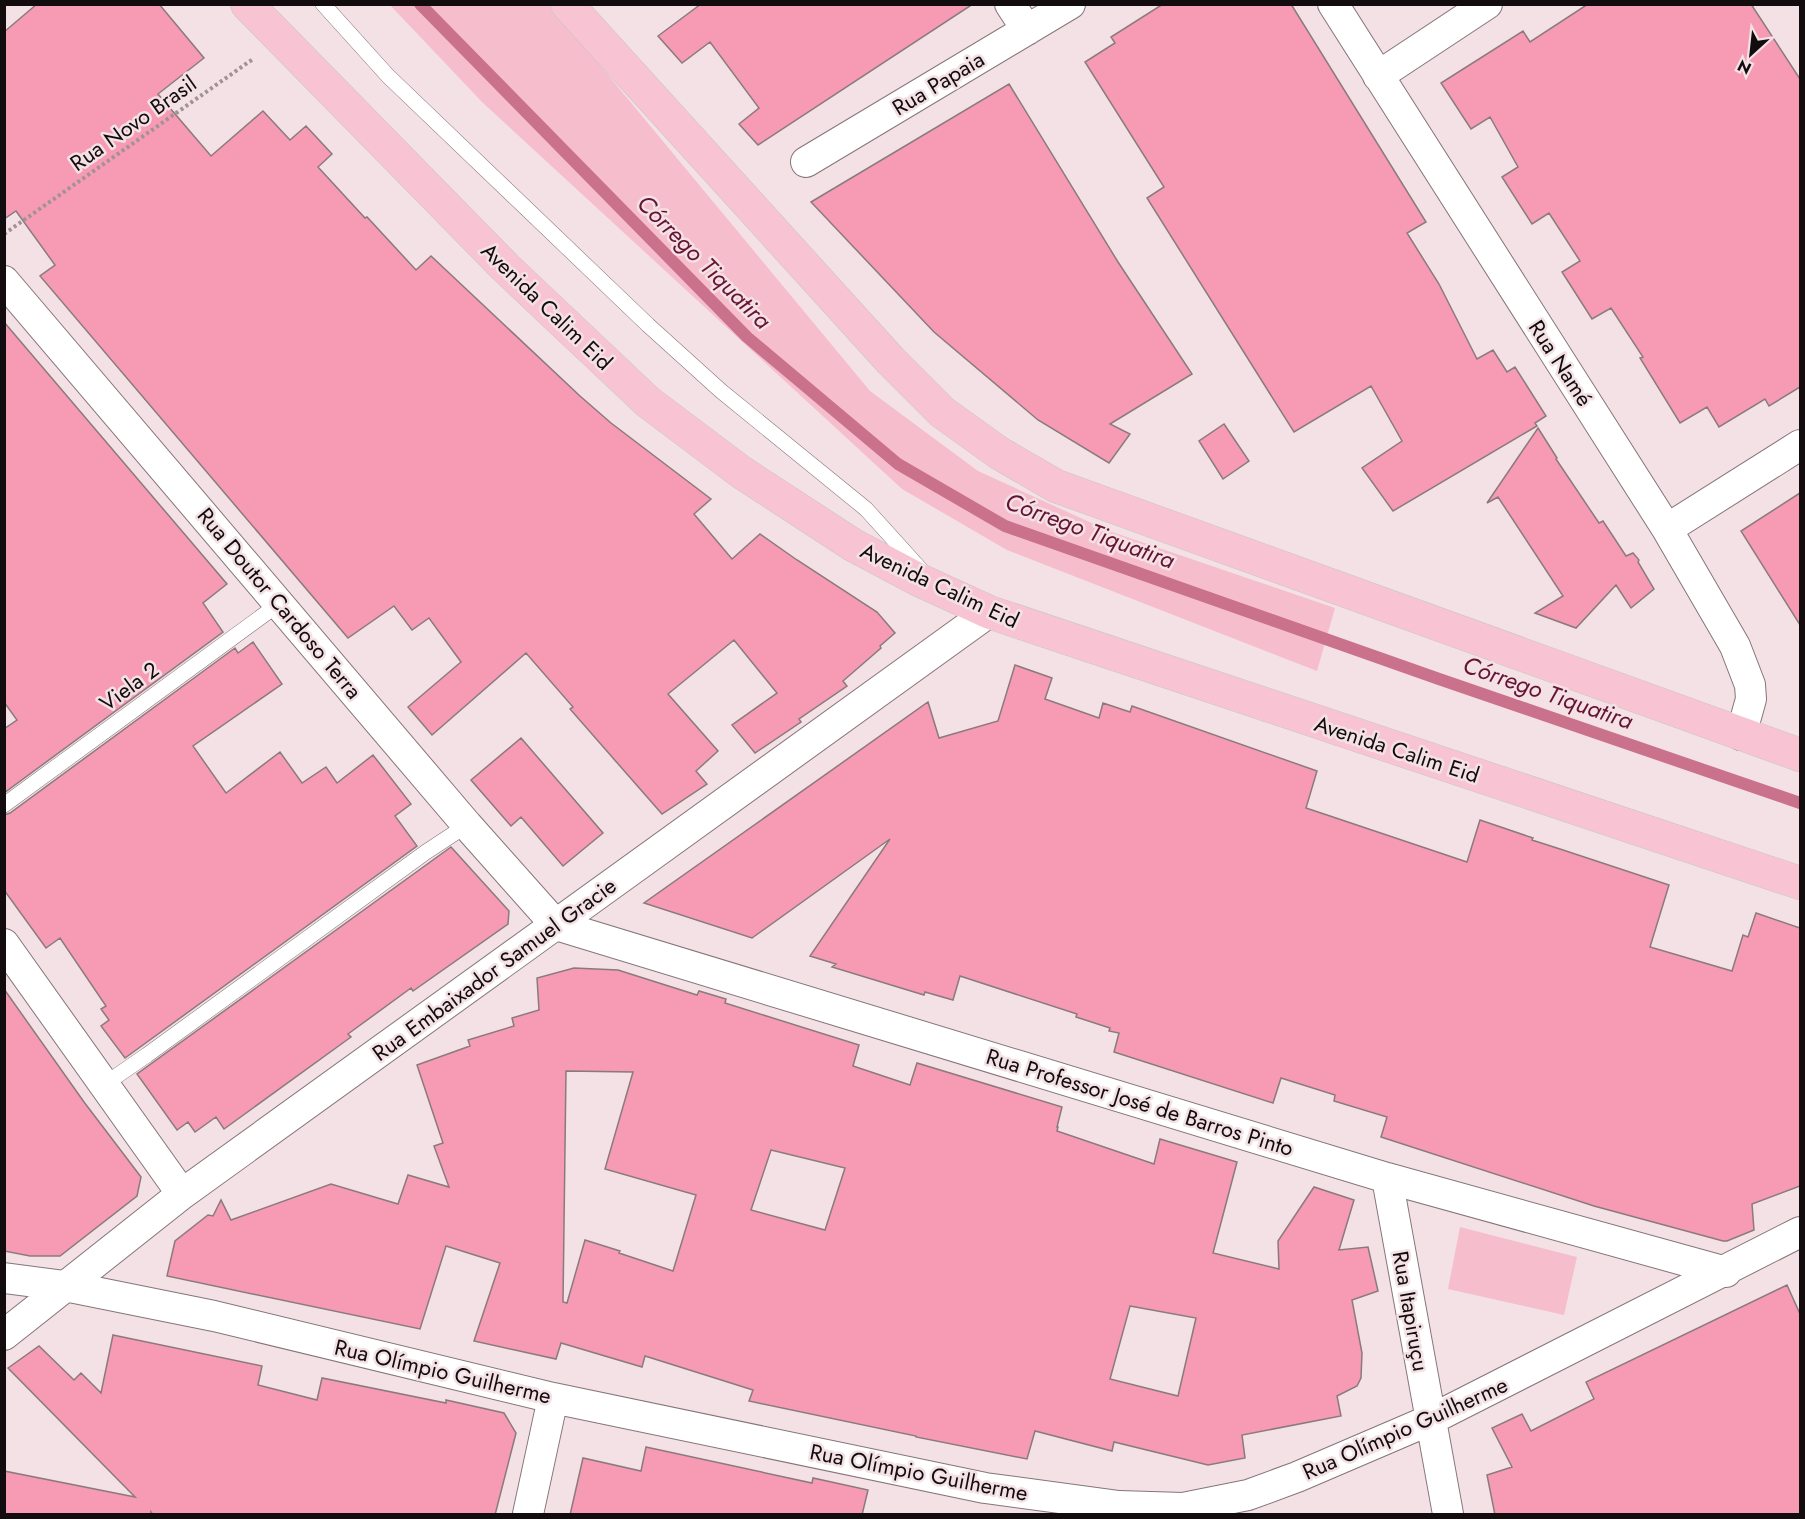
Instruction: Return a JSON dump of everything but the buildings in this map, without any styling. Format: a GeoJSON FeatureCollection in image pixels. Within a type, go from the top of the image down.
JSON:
{"type":"FeatureCollection","features":[{"type":"Feature","properties":{"kind":"main road","name":"Avenida Calim Eid"},"geometry":{"type":"LineString","coordinates":[[247,4],[505,267],[648,402],[741,472],[844,539],[938,589],[989,612],[1800,883]]}},
{"type":"Feature","properties":{"kind":"main road"},"geometry":{"type":"LineString","coordinates":[[567,4],[891,361],[942,412],[999,453],[1056,486],[1800,755]]}},
{"type":"Feature","properties":{"kind":"street"},"geometry":{"type":"LineString","coordinates":[[1010,4],[1027,30]]}},
{"type":"Feature","properties":{"kind":"street","name":"Rua Papaia"},"geometry":{"type":"LineString","coordinates":[[806,162],[1070,4]]}},
{"type":"Feature","properties":{"kind":"street","name":"Rua Namé"},"geometry":{"type":"LineString","coordinates":[[1332,4],[1667,530],[1735,646],[1750,685],[1751,699],[1741,735]]}},
{"type":"Feature","properties":{"kind":"street"},"geometry":{"type":"LineString","coordinates":[[1378,76],[1487,4]]}},
{"type":"Feature","properties":{"kind":"street","name":"Rua Doutor Cardoso Terra"},"geometry":{"type":"LineString","coordinates":[[4,280],[467,825],[556,925]]}},
{"type":"Feature","properties":{"kind":"street"},"geometry":{"type":"LineString","coordinates":[[1667,530],[1800,445]]}},
{"type":"Feature","properties":{"kind":"street","name":"Rua Embaixador Samuel Gracie"},"geometry":{"type":"LineString","coordinates":[[4,1335],[182,1194],[989,612]]}},
{"type":"Feature","properties":{"kind":"street","name":"Rua Professor José de Barros Pinto"},"geometry":{"type":"LineString","coordinates":[[556,925],[1387,1178],[1726,1272]]}},
{"type":"Feature","properties":{"kind":"street"},"geometry":{"type":"LineString","coordinates":[[4,944],[182,1194]]}},
{"type":"Feature","properties":{"kind":"street","name":"Rua Itapiruçu"},"geometry":{"type":"LineString","coordinates":[[1387,1178],[1448,1515]]}},
{"type":"Feature","properties":{"kind":"street","name":"Rua Olímpio Guilherme"},"geometry":{"type":"LineString","coordinates":[[4,1278],[66,1286],[214,1316],[553,1398],[985,1488],[1119,1506],[1183,1508],[1248,1495],[1297,1477],[1430,1420],[1726,1272],[1800,1232]]}},
{"type":"Feature","properties":{"kind":"street"},"geometry":{"type":"LineString","coordinates":[[528,1515],[553,1398]]}},
{"type":"Feature","properties":{"kind":"lane"},"geometry":{"type":"LineString","coordinates":[[323,4],[388,76],[639,317],[721,391],[866,509],[938,589]]}},
{"type":"Feature","properties":{"kind":"lane","name":"Viela 2"},"geometry":{"type":"LineString","coordinates":[[4,805],[280,603]]}},
{"type":"Feature","properties":{"kind":"lane"},"geometry":{"type":"LineString","coordinates":[[105,1084],[426,852],[467,825]]}},
{"type":"Feature","properties":{"kind":"path","name":"Rua Novo Brasil"},"geometry":{"type":"LineString","coordinates":[[4,234],[281,40]]}},
{"type":"Feature","properties":{"kind":"shaded area"},"geometry":{"type":"Polygon","coordinates":[[[390,5],[550,5],[870,391],[978,471],[1109,531],[1335,608],[1317,671],[1007,550],[902,489],[482,102],[390,5]]]}},
{"type":"Feature","properties":{"kind":"shaded area"},"geometry":{"type":"Polygon","coordinates":[[[1460,1227],[1577,1257],[1564,1315],[1448,1289],[1460,1227]]]}},
{"type":"Feature","properties":{"kind":"waterway","name":"Córrego Tiquatira"},"geometry":{"type":"LineString","coordinates":[[420,4],[747,337],[898,464],[1005,526],[1800,803]]}}]}
